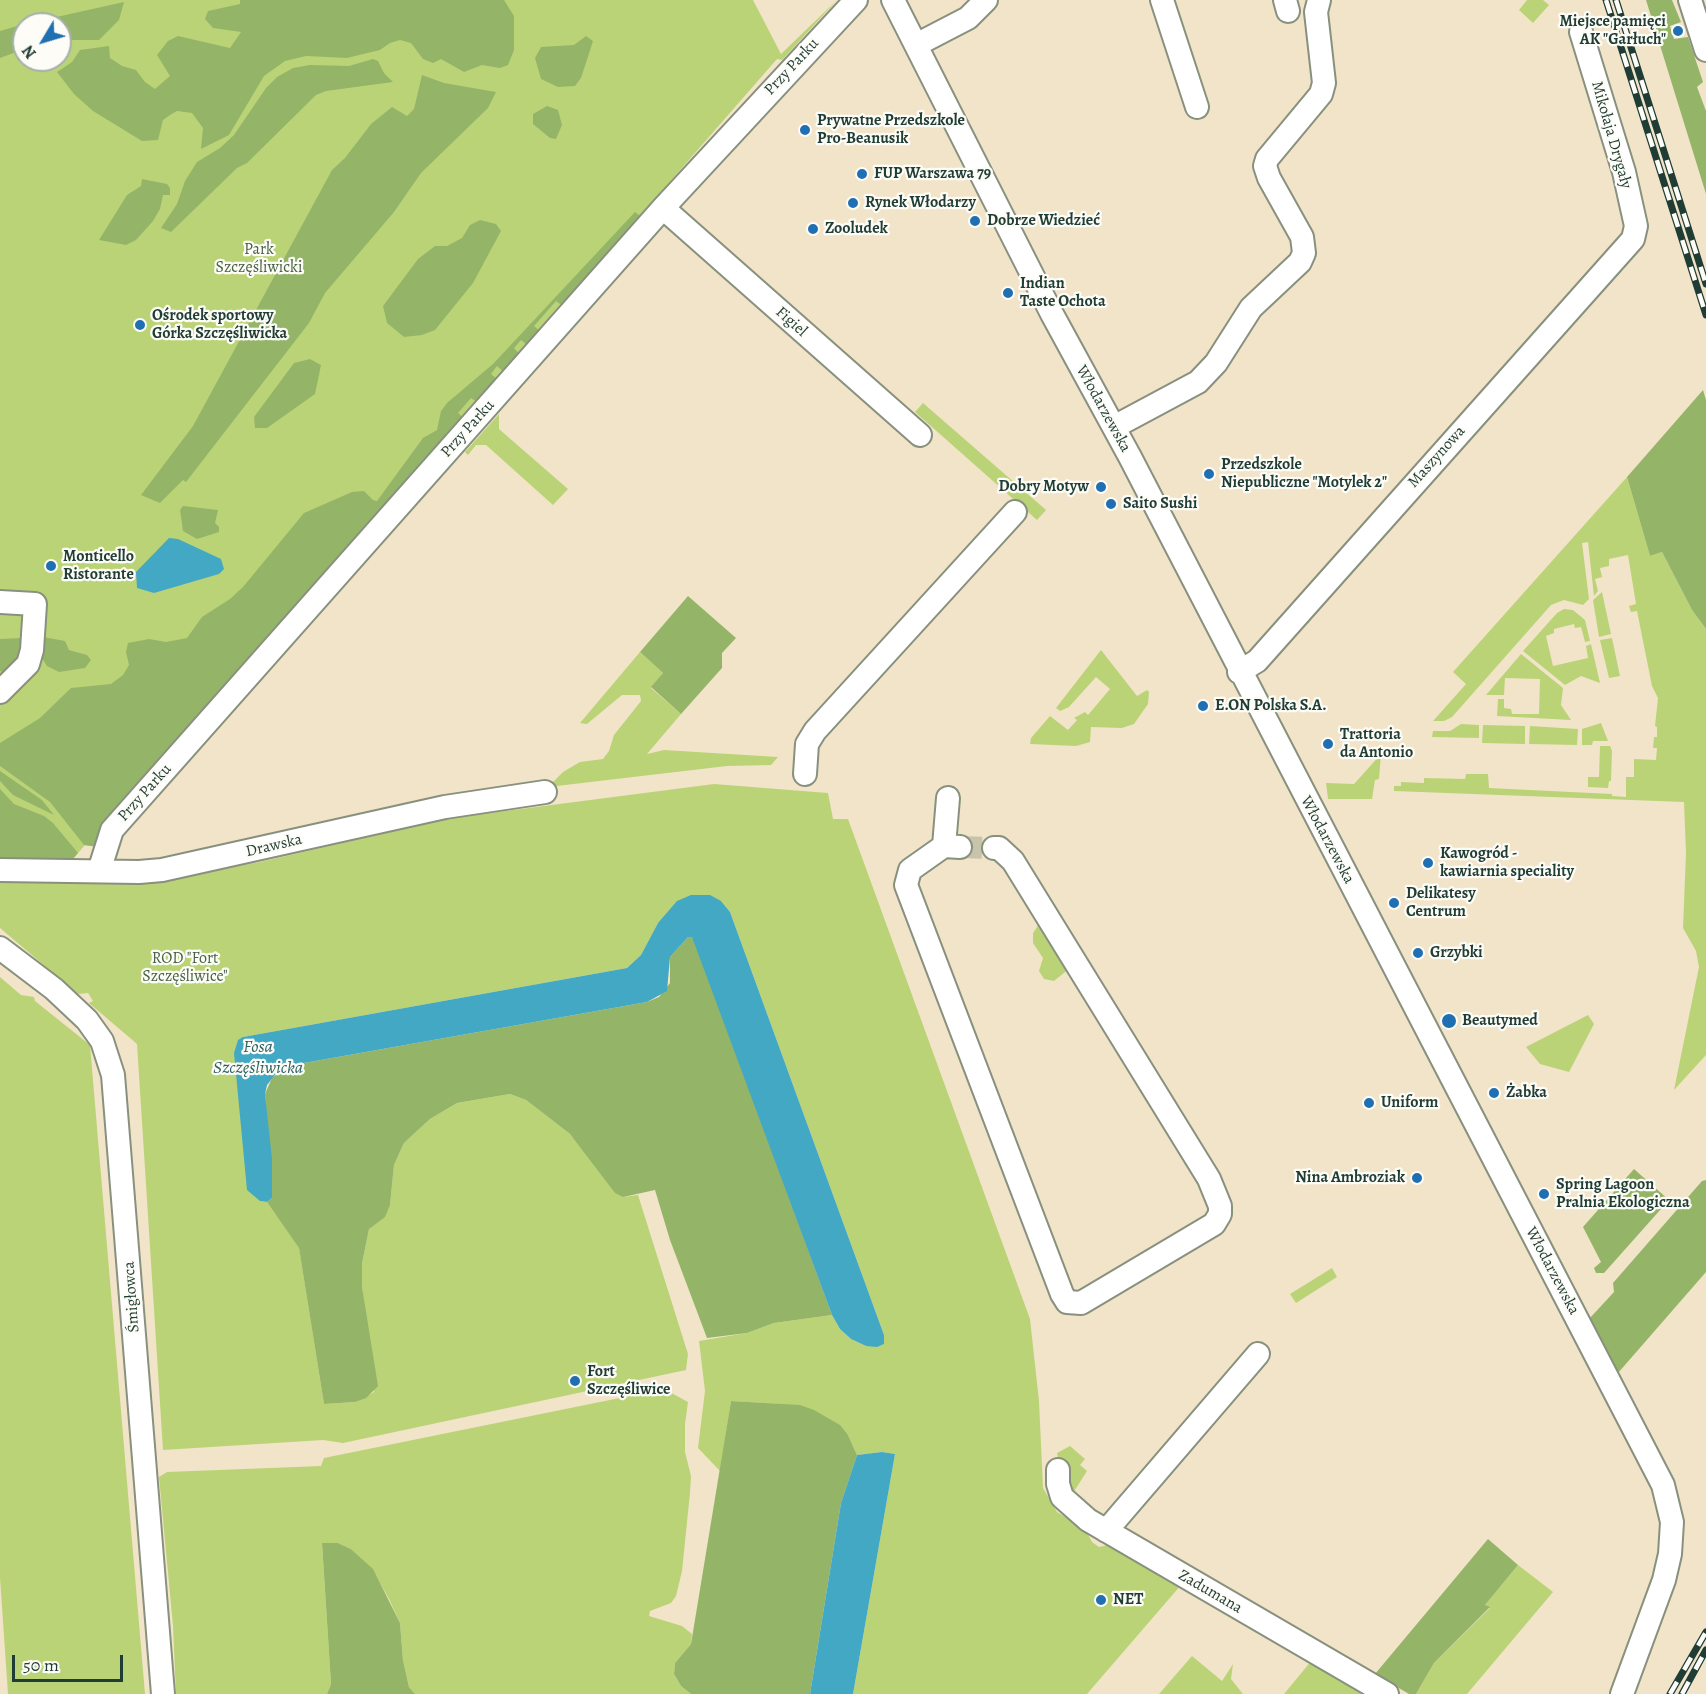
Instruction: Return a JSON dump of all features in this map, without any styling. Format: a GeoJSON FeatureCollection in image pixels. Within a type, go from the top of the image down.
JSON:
{"type":"FeatureCollection","features":[{"type":"Feature","properties":{"kind":"street","name":"Przy Parku"},"geometry":{"type":"LineString","coordinates":[[99,871],[112,831],[663,208],[856,0]]}},
{"type":"Feature","properties":{"kind":"street","name":"Włodarzewska"},"geometry":{"type":"LineString","coordinates":[[893,0],[1052,314],[1114,427],[1239,672],[1663,1485],[1672,1522],[1671,1554],[1664,1580],[1622,1694]]}},
{"type":"Feature","properties":{"kind":"street"},"geometry":{"type":"LineString","coordinates":[[916,45],[968,18],[986,0]]}},
{"type":"Feature","properties":{"kind":"street"},"geometry":{"type":"LineString","coordinates":[[1162,0],[1197,107]]}},
{"type":"Feature","properties":{"kind":"street"},"geometry":{"type":"LineString","coordinates":[[1114,427],[1198,382],[1216,363],[1251,308],[1300,262],[1304,253],[1302,237],[1269,178],[1265,166],[1267,159],[1321,94],[1324,73],[1316,12],[1319,0]]}},
{"type":"Feature","properties":{"kind":"street"},"geometry":{"type":"LineString","coordinates":[[1690,0],[1706,50]]}},
{"type":"Feature","properties":{"kind":"street","name":"Mikołaja Drygały"},"geometry":{"type":"LineString","coordinates":[[1581,32],[1624,172],[1636,226],[1633,239]]}},
{"type":"Feature","properties":{"kind":"street","name":"Figiel"},"geometry":{"type":"LineString","coordinates":[[663,208],[920,435]]}},
{"type":"Feature","properties":{"kind":"street","name":"Maszynowa"},"geometry":{"type":"LineString","coordinates":[[1239,672],[1257,661],[1633,239]]}},
{"type":"Feature","properties":{"kind":"street"},"geometry":{"type":"LineString","coordinates":[[805,774],[807,744],[815,731],[1015,512]]}},
{"type":"Feature","properties":{"kind":"street"},"geometry":{"type":"LineString","coordinates":[[0,602],[35,604],[32,650],[28,664],[0,692]]}},
{"type":"Feature","properties":{"kind":"street","name":"Drawska"},"geometry":{"type":"LineString","coordinates":[[0,870],[139,872],[184,866],[446,807],[545,792]]}},
{"type":"Feature","properties":{"kind":"street"},"geometry":{"type":"LineString","coordinates":[[948,798],[952,846],[910,870],[906,885],[1062,1294],[1067,1302],[1081,1303],[1214,1224],[1220,1214],[1220,1206],[1209,1179],[1012,861],[999,848],[994,848]]}},
{"type":"Feature","properties":{"kind":"street","name":"Śmigłowca"},"geometry":{"type":"LineString","coordinates":[[0,948],[54,989],[87,1020],[102,1041],[113,1075],[162,1694]]}},
{"type":"Feature","properties":{"kind":"street"},"geometry":{"type":"LineString","coordinates":[[1106,1531],[1258,1354]]}},
{"type":"Feature","properties":{"kind":"street","name":"Zadumana"},"geometry":{"type":"LineString","coordinates":[[1058,1470],[1058,1484],[1062,1497],[1077,1512],[1387,1694]]}},
{"type":"Feature","properties":{"kind":"green space","name":"Park Szczęśliwicki"},"geometry":{"type":"Polygon","coordinates":[[[0,0],[753,0],[781,54],[837,0],[782,60],[777,59],[640,216],[644,219],[98,847],[85,845],[73,859],[0,858],[0,0]]]}},
{"type":"Feature","properties":{"kind":"green space"},"geometry":{"type":"Polygon","coordinates":[[[240,0],[504,0],[514,16],[514,50],[508,65],[500,68],[482,65],[464,72],[441,59],[433,63],[423,59],[411,43],[400,40],[380,50],[347,58],[306,56],[285,61],[264,76],[229,135],[201,149],[203,128],[192,113],[177,111],[163,120],[158,140],[142,141],[93,111],[74,94],[57,72],[72,72],[72,62],[80,50],[109,46],[110,58],[122,66],[136,70],[145,82],[155,89],[170,76],[157,55],[168,41],[178,36],[230,48],[241,32],[213,28],[205,19],[208,11],[240,4],[240,0]]]}},
{"type":"Feature","properties":{"kind":"green space"},"geometry":{"type":"Polygon","coordinates":[[[1527,0],[1543,0],[1549,5],[1533,23],[1519,10],[1527,0]]]}},
{"type":"Feature","properties":{"kind":"green space"},"geometry":{"type":"Polygon","coordinates":[[[1646,0],[1672,0],[1681,22],[1670,26],[1674,39],[1688,37],[1703,82],[1697,87],[1706,111],[1706,194],[1646,0]]]}},
{"type":"Feature","properties":{"kind":"green space"},"geometry":{"type":"Polygon","coordinates":[[[124,2],[119,20],[99,40],[72,40],[72,14],[124,2]]]}},
{"type":"Feature","properties":{"kind":"green space"},"geometry":{"type":"Polygon","coordinates":[[[12,28],[12,54],[0,58],[0,31],[12,28]]]}},
{"type":"Feature","properties":{"kind":"green space"},"geometry":{"type":"Polygon","coordinates":[[[586,36],[593,41],[581,78],[575,86],[558,87],[541,79],[535,58],[541,47],[574,45],[586,36]]]}},
{"type":"Feature","properties":{"kind":"green space"},"geometry":{"type":"Polygon","coordinates":[[[373,59],[378,61],[384,73],[393,82],[326,91],[316,95],[247,163],[237,168],[171,232],[161,228],[177,204],[185,181],[197,162],[220,148],[234,135],[266,88],[277,77],[293,68],[310,65],[349,66],[373,59]]]}},
{"type":"Feature","properties":{"kind":"green space"},"geometry":{"type":"Polygon","coordinates":[[[422,75],[444,83],[496,92],[488,108],[421,173],[394,212],[325,293],[309,323],[186,482],[183,480],[160,503],[141,495],[193,426],[332,170],[345,158],[371,124],[392,107],[407,116],[414,109],[422,75]]]}},
{"type":"Feature","properties":{"kind":"green space"},"geometry":{"type":"Polygon","coordinates":[[[547,106],[558,110],[562,125],[556,139],[550,138],[533,124],[533,114],[547,106]]]}},
{"type":"Feature","properties":{"kind":"green space"},"geometry":{"type":"Polygon","coordinates":[[[142,179],[167,184],[170,188],[170,195],[163,195],[160,209],[153,221],[136,240],[126,245],[99,240],[127,195],[141,186],[142,179]]]}},
{"type":"Feature","properties":{"kind":"green space"},"geometry":{"type":"Polygon","coordinates":[[[635,212],[644,219],[564,307],[556,301],[534,326],[541,332],[528,346],[521,340],[514,348],[520,355],[505,373],[497,366],[491,374],[497,379],[480,404],[471,398],[458,413],[465,419],[98,847],[84,845],[50,802],[0,766],[0,743],[40,718],[71,688],[111,684],[123,675],[129,665],[126,652],[128,643],[149,639],[166,642],[187,638],[202,617],[230,599],[243,587],[304,513],[352,492],[364,491],[377,501],[423,438],[437,430],[441,411],[447,403],[493,364],[635,212]]]}},
{"type":"Feature","properties":{"kind":"green space"},"geometry":{"type":"Polygon","coordinates":[[[480,220],[496,224],[501,231],[473,283],[435,330],[422,335],[404,337],[387,323],[383,306],[418,259],[435,246],[447,246],[462,238],[470,225],[480,220]]]}},
{"type":"Feature","properties":{"kind":"green space"},"geometry":{"type":"Polygon","coordinates":[[[310,359],[321,365],[315,394],[267,428],[255,428],[254,417],[294,363],[310,359]]]}},
{"type":"Feature","properties":{"kind":"green space"},"geometry":{"type":"Polygon","coordinates":[[[1703,390],[1706,400],[1706,629],[1692,610],[1662,552],[1650,556],[1627,477],[1703,390]]]}},
{"type":"Feature","properties":{"kind":"green space"},"geometry":{"type":"Polygon","coordinates":[[[923,403],[1046,510],[1037,520],[915,412],[923,403]]]}},
{"type":"Feature","properties":{"kind":"green space"},"geometry":{"type":"Polygon","coordinates":[[[499,414],[499,429],[568,489],[553,505],[486,445],[476,445],[468,455],[465,452],[499,414]]]}},
{"type":"Feature","properties":{"kind":"green space"},"geometry":{"type":"Polygon","coordinates":[[[1627,477],[1650,556],[1662,552],[1692,610],[1706,629],[1706,1055],[1674,1090],[1699,967],[1696,951],[1683,928],[1686,853],[1684,802],[1394,791],[1394,786],[1401,786],[1401,782],[1424,783],[1424,778],[1465,779],[1466,774],[1488,774],[1489,788],[1612,794],[1612,796],[1626,797],[1626,777],[1634,777],[1634,759],[1656,760],[1657,748],[1653,748],[1654,737],[1657,737],[1655,726],[1658,698],[1652,686],[1637,611],[1631,612],[1629,606],[1636,604],[1628,555],[1609,559],[1609,566],[1600,568],[1602,577],[1595,579],[1598,591],[1594,596],[1588,542],[1582,543],[1589,599],[1583,605],[1564,600],[1551,605],[1452,717],[1444,721],[1433,721],[1466,684],[1453,672],[1627,477]]]}},
{"type":"Feature","properties":{"kind":"green space"},"geometry":{"type":"Polygon","coordinates":[[[183,506],[218,510],[215,523],[219,527],[219,532],[197,539],[183,531],[180,510],[183,506]]]}},
{"type":"Feature","properties":{"kind":"green space"},"geometry":{"type":"Polygon","coordinates":[[[1602,592],[1611,634],[1599,637],[1593,600],[1602,592]]]}},
{"type":"Feature","properties":{"kind":"green space"},"geometry":{"type":"Polygon","coordinates":[[[688,596],[736,638],[722,653],[722,668],[681,714],[651,687],[663,673],[640,652],[688,596]]]}},
{"type":"Feature","properties":{"kind":"green space"},"geometry":{"type":"Polygon","coordinates":[[[1564,609],[1573,610],[1585,620],[1590,641],[1585,642],[1581,627],[1575,628],[1574,624],[1554,629],[1554,633],[1546,636],[1553,666],[1588,658],[1586,646],[1591,644],[1600,683],[1581,676],[1565,685],[1523,651],[1557,613],[1564,609]]]}},
{"type":"Feature","properties":{"kind":"green space"},"geometry":{"type":"Polygon","coordinates":[[[38,636],[65,641],[69,650],[87,655],[91,660],[85,668],[59,672],[47,666],[37,650],[38,636]]]}},
{"type":"Feature","properties":{"kind":"green space"},"geometry":{"type":"Polygon","coordinates":[[[23,638],[21,656],[6,674],[0,671],[0,639],[23,638]]]}},
{"type":"Feature","properties":{"kind":"green space"},"geometry":{"type":"Polygon","coordinates":[[[1612,638],[1620,676],[1609,678],[1600,640],[1612,638]]]}},
{"type":"Feature","properties":{"kind":"green space"},"geometry":{"type":"Polygon","coordinates":[[[1101,650],[1137,696],[1147,690],[1149,692],[1148,704],[1134,724],[1122,728],[1091,727],[1090,742],[1076,746],[1030,744],[1031,738],[1050,716],[1068,730],[1077,720],[1074,718],[1085,712],[1088,715],[1110,689],[1096,677],[1069,707],[1060,711],[1056,708],[1101,650]]]}},
{"type":"Feature","properties":{"kind":"green space"},"geometry":{"type":"Polygon","coordinates":[[[640,652],[663,673],[651,688],[681,714],[647,754],[664,750],[778,757],[771,765],[727,766],[548,787],[563,772],[580,762],[603,759],[609,751],[614,735],[641,701],[640,695],[622,695],[587,724],[580,723],[640,652]]]}},
{"type":"Feature","properties":{"kind":"green space"},"geometry":{"type":"Polygon","coordinates":[[[1521,654],[1563,688],[1561,705],[1571,720],[1497,716],[1498,699],[1504,699],[1504,708],[1511,709],[1512,714],[1539,714],[1540,679],[1505,678],[1504,695],[1486,695],[1521,654]]]}},
{"type":"Feature","properties":{"kind":"green space"},"geometry":{"type":"Polygon","coordinates":[[[1601,723],[1608,741],[1593,741],[1592,745],[1582,745],[1582,729],[1601,723]]]}},
{"type":"Feature","properties":{"kind":"green space"},"geometry":{"type":"Polygon","coordinates":[[[1461,724],[1479,725],[1479,738],[1432,737],[1433,731],[1450,731],[1461,724]]]}},
{"type":"Feature","properties":{"kind":"green space"},"geometry":{"type":"Polygon","coordinates":[[[1483,725],[1525,726],[1525,744],[1482,743],[1483,725]]]}},
{"type":"Feature","properties":{"kind":"green space"},"geometry":{"type":"Polygon","coordinates":[[[1530,726],[1578,729],[1577,745],[1529,744],[1530,726]]]}},
{"type":"Feature","properties":{"kind":"green space"},"geometry":{"type":"Polygon","coordinates":[[[1600,746],[1610,746],[1612,751],[1611,781],[1609,781],[1608,788],[1588,787],[1588,777],[1599,777],[1600,746]]]}},
{"type":"Feature","properties":{"kind":"green space"},"geometry":{"type":"Polygon","coordinates":[[[1381,754],[1379,779],[1375,780],[1372,799],[1328,799],[1326,783],[1354,784],[1381,754]]]}},
{"type":"Feature","properties":{"kind":"green space"},"geometry":{"type":"Polygon","coordinates":[[[0,771],[42,800],[54,815],[13,795],[0,781],[0,771]]]}},
{"type":"Feature","properties":{"kind":"green space","name":"ROD \"Fort Szczęśliwice\""},"geometry":{"type":"Polygon","coordinates":[[[714,784],[828,793],[833,819],[848,819],[1030,1319],[1039,1401],[1043,1488],[1057,1512],[1085,1529],[1092,1542],[1099,1547],[1108,1545],[1116,1547],[1181,1585],[1087,1694],[853,1694],[895,1454],[882,1452],[857,1455],[848,1435],[780,1404],[731,1401],[720,1471],[698,1448],[705,1391],[699,1341],[747,1333],[774,1323],[832,1315],[840,1329],[851,1339],[866,1346],[884,1344],[884,1335],[730,912],[721,901],[658,923],[641,955],[627,968],[243,1037],[260,1201],[267,1202],[299,1247],[324,1404],[355,1402],[374,1392],[362,1287],[362,1264],[369,1229],[390,1205],[394,1165],[404,1143],[430,1119],[457,1103],[510,1094],[526,1100],[570,1134],[623,1197],[638,1195],[688,1354],[686,1370],[343,1443],[323,1440],[163,1450],[137,1044],[89,1003],[93,1001],[88,993],[78,994],[0,928],[0,877],[150,882],[260,862],[451,818],[714,784]]]}},
{"type":"Feature","properties":{"kind":"green space"},"geometry":{"type":"Polygon","coordinates":[[[0,789],[14,804],[44,816],[53,823],[78,853],[71,861],[0,860],[0,789]]]}},
{"type":"Feature","properties":{"kind":"green space"},"geometry":{"type":"Polygon","coordinates":[[[1041,921],[1070,968],[1054,981],[1044,979],[1039,971],[1043,958],[1033,943],[1033,933],[1041,921]]]}},
{"type":"Feature","properties":{"kind":"green space"},"geometry":{"type":"Polygon","coordinates":[[[688,937],[692,937],[696,943],[832,1315],[774,1323],[747,1333],[707,1338],[670,1240],[655,1190],[623,1197],[615,1193],[570,1134],[526,1100],[510,1094],[457,1103],[430,1119],[404,1143],[394,1165],[390,1205],[385,1217],[369,1229],[362,1264],[362,1287],[378,1386],[366,1398],[355,1402],[324,1404],[299,1248],[267,1202],[272,1198],[265,1094],[272,1078],[287,1066],[647,1002],[659,997],[670,983],[670,957],[688,937]]]}},
{"type":"Feature","properties":{"kind":"green space"},"geometry":{"type":"Polygon","coordinates":[[[0,977],[21,995],[34,997],[35,1001],[90,1045],[145,1694],[8,1694],[0,1578],[0,977]]]}},
{"type":"Feature","properties":{"kind":"green space"},"geometry":{"type":"Polygon","coordinates":[[[1588,1015],[1594,1024],[1569,1072],[1540,1064],[1526,1047],[1588,1015]]]}},
{"type":"Feature","properties":{"kind":"green space"},"geometry":{"type":"Polygon","coordinates":[[[1634,1169],[1669,1200],[1604,1273],[1596,1273],[1594,1268],[1601,1262],[1583,1227],[1634,1169]]]}},
{"type":"Feature","properties":{"kind":"green space"},"geometry":{"type":"Polygon","coordinates":[[[1706,1180],[1706,1272],[1618,1373],[1589,1319],[1614,1292],[1613,1283],[1702,1181],[1706,1180]]]}},
{"type":"Feature","properties":{"kind":"green space"},"geometry":{"type":"Polygon","coordinates":[[[1332,1268],[1337,1277],[1296,1303],[1290,1294],[1332,1268]]]}},
{"type":"Feature","properties":{"kind":"green space"},"geometry":{"type":"Polygon","coordinates":[[[664,1389],[688,1402],[685,1452],[691,1476],[690,1493],[682,1571],[676,1596],[671,1603],[650,1611],[649,1616],[682,1626],[692,1634],[691,1644],[675,1663],[674,1674],[681,1686],[691,1694],[415,1694],[409,1687],[403,1660],[400,1623],[372,1569],[351,1549],[338,1543],[322,1543],[331,1684],[327,1694],[176,1694],[173,1626],[159,1477],[167,1472],[321,1466],[324,1458],[664,1389]]]}},
{"type":"Feature","properties":{"kind":"green space"},"geometry":{"type":"Polygon","coordinates":[[[731,1401],[800,1405],[814,1410],[840,1425],[848,1435],[857,1455],[841,1503],[810,1694],[691,1694],[681,1686],[674,1674],[675,1663],[691,1644],[731,1401]]]}},
{"type":"Feature","properties":{"kind":"green space"},"geometry":{"type":"Polygon","coordinates":[[[1070,1446],[1085,1459],[1080,1465],[1087,1471],[1073,1493],[1063,1485],[1057,1453],[1070,1446]]]}},
{"type":"Feature","properties":{"kind":"green space"},"geometry":{"type":"Polygon","coordinates":[[[1488,1539],[1518,1565],[1485,1605],[1490,1607],[1434,1663],[1416,1694],[1409,1694],[1375,1674],[1488,1539]]]}},
{"type":"Feature","properties":{"kind":"green space"},"geometry":{"type":"Polygon","coordinates":[[[322,1543],[338,1543],[351,1549],[373,1569],[400,1623],[403,1660],[409,1687],[415,1694],[327,1694],[331,1684],[322,1543]]]}},
{"type":"Feature","properties":{"kind":"green space"},"geometry":{"type":"Polygon","coordinates":[[[1518,1565],[1553,1592],[1467,1694],[1416,1694],[1434,1663],[1490,1608],[1484,1606],[1518,1565]]]}},
{"type":"Feature","properties":{"kind":"green space"},"geometry":{"type":"Polygon","coordinates":[[[1192,1656],[1222,1681],[1233,1664],[1231,1679],[1243,1694],[1159,1694],[1192,1656]]]}},
{"type":"Feature","properties":{"kind":"green space"},"geometry":{"type":"Polygon","coordinates":[[[1312,1660],[1369,1694],[1284,1694],[1312,1660]]]}},
{"type":"Feature","properties":{"kind":"water"},"geometry":{"type":"Polygon","coordinates":[[[169,538],[178,539],[221,559],[224,569],[219,574],[154,593],[137,588],[136,572],[169,538]]]}},
{"type":"Feature","properties":{"kind":"water","name":"Fosa Szczęśliwicka"},"geometry":{"type":"Polygon","coordinates":[[[691,895],[710,895],[721,901],[730,912],[884,1335],[884,1344],[877,1347],[866,1346],[851,1339],[840,1329],[832,1315],[692,937],[688,937],[670,957],[667,991],[647,1002],[287,1066],[278,1071],[267,1085],[265,1094],[272,1159],[272,1198],[267,1202],[260,1201],[247,1190],[234,1053],[238,1040],[243,1037],[627,968],[641,955],[658,923],[677,901],[691,895]]]}},
{"type":"Feature","properties":{"kind":"water"},"geometry":{"type":"Polygon","coordinates":[[[882,1452],[895,1454],[853,1694],[810,1694],[841,1503],[857,1455],[882,1452]]]}},
{"type":"Feature","properties":{"kind":"tunnel"},"geometry":{"type":"LineString","coordinates":[[960,847],[994,848]]}},
{"type":"Feature","properties":{"kind":"railway"},"geometry":{"type":"LineString","coordinates":[[1606,0],[1706,315]]}},
{"type":"Feature","properties":{"kind":"railway"},"geometry":{"type":"LineString","coordinates":[[1616,0],[1706,284]]}},
{"type":"Feature","properties":{"kind":"railway"},"geometry":{"type":"LineString","coordinates":[[1670,1694],[1706,1632]]}},
{"type":"Feature","properties":{"kind":"railway"},"geometry":{"type":"LineString","coordinates":[[1682,1694],[1706,1650]]}},
{"type":"Feature","properties":{"kind":"place","name":"Miejsce pamięci AK \"Garłuch\""},"geometry":{"type":"Point","coordinates":[1678,31]}},
{"type":"Feature","properties":{"kind":"place","name":"Prywatne Przedszkole Pro-Beanusik"},"geometry":{"type":"Point","coordinates":[805,130]}},
{"type":"Feature","properties":{"kind":"place","name":"FUP Warszawa 79"},"geometry":{"type":"Point","coordinates":[862,174]}},
{"type":"Feature","properties":{"kind":"place","name":"Rynek Włodarzy"},"geometry":{"type":"Point","coordinates":[853,203]}},
{"type":"Feature","properties":{"kind":"place","name":"Dobrze Wiedzieć"},"geometry":{"type":"Point","coordinates":[975,221]}},
{"type":"Feature","properties":{"kind":"place","name":"Zooludek"},"geometry":{"type":"Point","coordinates":[813,229]}},
{"type":"Feature","properties":{"kind":"place","name":"Indian Taste Ochota"},"geometry":{"type":"Point","coordinates":[1008,293]}},
{"type":"Feature","properties":{"kind":"place","name":"Ośrodek sportowy Górka Szczęśliwicka"},"geometry":{"type":"Point","coordinates":[140,325]}},
{"type":"Feature","properties":{"kind":"place","name":"Przedszkole Niepubliczne \"Motylek 2\""},"geometry":{"type":"Point","coordinates":[1209,474]}},
{"type":"Feature","properties":{"kind":"place","name":"Dobry Motyw"},"geometry":{"type":"Point","coordinates":[1101,487]}},
{"type":"Feature","properties":{"kind":"place","name":"Saito Sushi"},"geometry":{"type":"Point","coordinates":[1111,504]}},
{"type":"Feature","properties":{"kind":"place","name":"Monticello Ristorante"},"geometry":{"type":"Point","coordinates":[51,566]}},
{"type":"Feature","properties":{"kind":"place","name":"E.ON Polska S.A."},"geometry":{"type":"Point","coordinates":[1203,706]}},
{"type":"Feature","properties":{"kind":"place","name":"Trattoria da Antonio"},"geometry":{"type":"Point","coordinates":[1328,744]}},
{"type":"Feature","properties":{"kind":"place","name":"Kawogród - kawiarnia speciality"},"geometry":{"type":"Point","coordinates":[1428,863]}},
{"type":"Feature","properties":{"kind":"place","name":"Delikatesy Centrum"},"geometry":{"type":"Point","coordinates":[1394,903]}},
{"type":"Feature","properties":{"kind":"place","name":"Grzybki"},"geometry":{"type":"Point","coordinates":[1418,953]}},
{"type":"Feature","properties":{"kind":"place","name":"Beautymed"},"geometry":{"type":"Point","coordinates":[1449,1021]}},
{"type":"Feature","properties":{"kind":"place","name":"Żabka"},"geometry":{"type":"Point","coordinates":[1494,1093]}},
{"type":"Feature","properties":{"kind":"place","name":"Uniform"},"geometry":{"type":"Point","coordinates":[1369,1103]}},
{"type":"Feature","properties":{"kind":"place","name":"Nina Ambroziak"},"geometry":{"type":"Point","coordinates":[1417,1178]}},
{"type":"Feature","properties":{"kind":"place","name":"Spring Lagoon Pralnia Ekologiczna"},"geometry":{"type":"Point","coordinates":[1544,1194]}},
{"type":"Feature","properties":{"kind":"place","name":"Fort Szczęśliwice"},"geometry":{"type":"Point","coordinates":[575,1381]}},
{"type":"Feature","properties":{"kind":"place","name":"NET"},"geometry":{"type":"Point","coordinates":[1101,1600]}}]}
